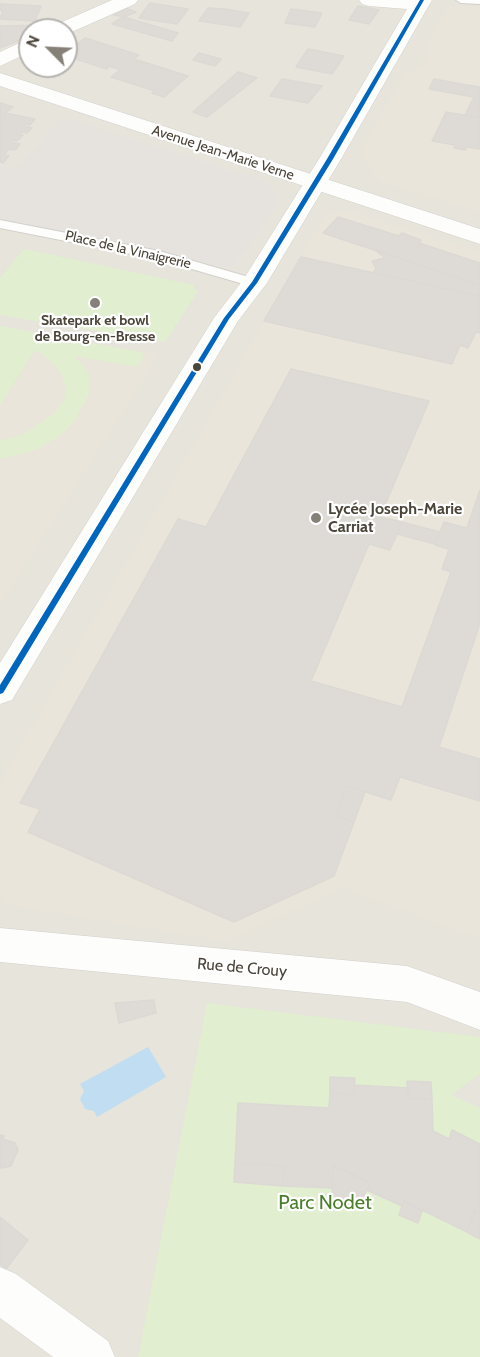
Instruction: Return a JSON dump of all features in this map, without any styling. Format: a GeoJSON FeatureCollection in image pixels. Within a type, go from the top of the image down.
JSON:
{"type":"FeatureCollection","features":[{"type":"Feature","properties":{"kind":"street"},"geometry":{"type":"LineString","coordinates":[[78,22],[128,0]]}},
{"type":"Feature","properties":{"kind":"street"},"geometry":{"type":"LineString","coordinates":[[0,691],[227,318],[254,283],[421,2],[369,0]]}},
{"type":"Feature","properties":{"kind":"street"},"geometry":{"type":"LineString","coordinates":[[0,60],[18,50]]}},
{"type":"Feature","properties":{"kind":"street","name":"Avenue Jean-Marie Verne"},"geometry":{"type":"LineString","coordinates":[[0,79],[480,237]]}},
{"type":"Feature","properties":{"kind":"street","name":"Rue de Crouy"},"geometry":{"type":"LineString","coordinates":[[0,945],[407,984],[480,1011]]}},
{"type":"Feature","properties":{"kind":"street"},"geometry":{"type":"LineString","coordinates":[[0,1290],[92,1357]]}},
{"type":"Feature","properties":{"kind":"lane"},"geometry":{"type":"LineString","coordinates":[[461,0],[480,1]]}},
{"type":"Feature","properties":{"kind":"lane","name":"Place de la Vinaigrerie"},"geometry":{"type":"LineString","coordinates":[[0,224],[159,255],[254,283]]}},
{"type":"Feature","properties":{"kind":"shaded area"},"geometry":{"type":"Polygon","coordinates":[[[0,0],[480,0],[480,1357],[0,1357],[0,0]]]}},
{"type":"Feature","properties":{"kind":"shaded area"},"geometry":{"type":"Polygon","coordinates":[[[449,5],[480,7],[480,212],[380,181],[359,153],[405,74],[423,66],[429,55],[425,47],[449,5]]]}},
{"type":"Feature","properties":{"kind":"shaded area"},"geometry":{"type":"Polygon","coordinates":[[[63,117],[268,183],[277,198],[269,218],[231,268],[104,239],[0,220],[0,166],[17,170],[63,117]]]}},
{"type":"Feature","properties":{"kind":"shaded area","name":"Lycée Joseph-Marie Carriat"},"geometry":{"type":"Polygon","coordinates":[[[348,210],[480,253],[480,939],[344,887],[224,941],[5,904],[0,893],[0,782],[325,215],[348,210]]]}},
{"type":"Feature","properties":{"kind":"shaded area"},"geometry":{"type":"Polygon","coordinates":[[[0,326],[159,355],[0,605],[0,326]]]}},
{"type":"Feature","properties":{"kind":"green space","name":"Skatepark et bowl de Bourg-en-Bresse"},"geometry":{"type":"Polygon","coordinates":[[[24,249],[194,285],[193,289],[198,291],[165,342],[0,315],[0,278],[24,249]]]}},
{"type":"Feature","properties":{"kind":"green space"},"geometry":{"type":"Polygon","coordinates":[[[0,326],[145,353],[138,367],[74,356],[87,370],[91,382],[88,396],[74,422],[61,435],[36,450],[0,459],[0,441],[24,434],[52,415],[64,401],[66,387],[60,372],[48,358],[35,350],[0,405],[0,326]]]}},
{"type":"Feature","properties":{"kind":"green space","name":"Parc Nodet"},"geometry":{"type":"Polygon","coordinates":[[[207,1003],[480,1037],[480,1074],[451,1095],[480,1108],[480,1357],[138,1357],[207,1003]]]}},
{"type":"Feature","properties":{"kind":"water"},"geometry":{"type":"Polygon","coordinates":[[[148,1047],[166,1077],[97,1117],[94,1111],[85,1109],[80,1099],[84,1091],[80,1084],[148,1047]]]}},
{"type":"Feature","properties":{"kind":"building"},"geometry":{"type":"Polygon","coordinates":[[[150,3],[188,9],[177,24],[139,18],[150,3]]]}},
{"type":"Feature","properties":{"kind":"building"},"geometry":{"type":"Polygon","coordinates":[[[0,4],[41,6],[36,18],[18,18],[18,20],[0,19],[3,11],[0,10],[0,4]]]}},
{"type":"Feature","properties":{"kind":"building"},"geometry":{"type":"Polygon","coordinates":[[[358,6],[379,10],[369,24],[349,20],[358,6]]]}},
{"type":"Feature","properties":{"kind":"building"},"geometry":{"type":"Polygon","coordinates":[[[122,7],[136,12],[124,17],[106,13],[122,7]]]}},
{"type":"Feature","properties":{"kind":"building"},"geometry":{"type":"Polygon","coordinates":[[[208,8],[249,13],[240,27],[199,21],[208,8]]]}},
{"type":"Feature","properties":{"kind":"building"},"geometry":{"type":"Polygon","coordinates":[[[291,9],[322,13],[315,27],[285,23],[291,9]]]}},
{"type":"Feature","properties":{"kind":"building"},"geometry":{"type":"Polygon","coordinates":[[[122,17],[178,33],[172,41],[112,24],[122,17]]]}},
{"type":"Feature","properties":{"kind":"building"},"geometry":{"type":"Polygon","coordinates":[[[0,26],[18,26],[18,41],[0,48],[0,26]]]}},
{"type":"Feature","properties":{"kind":"building"},"geometry":{"type":"Polygon","coordinates":[[[85,38],[139,55],[134,59],[188,76],[164,97],[152,93],[155,91],[111,77],[120,70],[109,66],[107,69],[78,60],[78,44],[85,38]]]}},
{"type":"Feature","properties":{"kind":"building"},"geometry":{"type":"Polygon","coordinates":[[[308,49],[344,56],[332,74],[296,67],[308,49]]]}},
{"type":"Feature","properties":{"kind":"building"},"geometry":{"type":"Polygon","coordinates":[[[199,53],[221,59],[215,66],[193,60],[199,53]]]}},
{"type":"Feature","properties":{"kind":"building"},"geometry":{"type":"Polygon","coordinates":[[[238,72],[257,78],[207,117],[193,112],[238,72]]]}},
{"type":"Feature","properties":{"kind":"building"},"geometry":{"type":"Polygon","coordinates":[[[282,79],[322,86],[308,103],[270,96],[282,79]]]}},
{"type":"Feature","properties":{"kind":"building"},"geometry":{"type":"Polygon","coordinates":[[[434,79],[467,85],[462,95],[429,89],[434,79]]]}},
{"type":"Feature","properties":{"kind":"building"},"geometry":{"type":"Polygon","coordinates":[[[467,85],[480,87],[480,118],[465,115],[474,97],[462,95],[467,85]]]}},
{"type":"Feature","properties":{"kind":"building"},"geometry":{"type":"Polygon","coordinates":[[[0,103],[13,107],[5,113],[35,119],[30,125],[23,126],[32,128],[27,133],[21,132],[20,134],[23,135],[17,141],[10,142],[20,144],[15,150],[7,151],[4,155],[9,156],[3,163],[0,162],[0,103]]]}},
{"type":"Feature","properties":{"kind":"building"},"geometry":{"type":"Polygon","coordinates":[[[446,112],[480,118],[480,149],[467,147],[465,150],[454,148],[455,145],[432,141],[446,112]]]}},
{"type":"Feature","properties":{"kind":"building"},"geometry":{"type":"Polygon","coordinates":[[[338,217],[399,236],[402,233],[421,240],[419,243],[480,263],[480,285],[323,233],[338,217]]]}},
{"type":"Feature","properties":{"kind":"building"},"geometry":{"type":"Polygon","coordinates":[[[375,250],[480,285],[480,296],[373,273],[376,269],[372,261],[385,258],[375,250]]]}},
{"type":"Feature","properties":{"kind":"building"},"geometry":{"type":"Polygon","coordinates":[[[301,257],[480,296],[480,333],[476,332],[468,348],[460,345],[452,364],[264,321],[301,257]]]}},
{"type":"Feature","properties":{"kind":"building"},"geometry":{"type":"Polygon","coordinates":[[[291,369],[429,401],[380,517],[402,522],[397,534],[390,550],[369,544],[311,681],[402,707],[451,572],[442,569],[449,549],[435,545],[444,522],[467,528],[480,490],[480,623],[439,747],[480,759],[480,801],[400,777],[391,800],[347,786],[336,816],[354,822],[334,876],[234,922],[28,832],[40,809],[20,803],[178,519],[206,527],[291,369]]]}},
{"type":"Feature","properties":{"kind":"building"},"geometry":{"type":"Polygon","coordinates":[[[402,522],[440,532],[435,544],[397,534],[402,522]]]}},
{"type":"Feature","properties":{"kind":"building"},"geometry":{"type":"Polygon","coordinates":[[[347,786],[365,792],[354,822],[336,816],[347,786]]]}},
{"type":"Feature","properties":{"kind":"building"},"geometry":{"type":"Polygon","coordinates":[[[154,1000],[156,1013],[119,1023],[115,1003],[154,1000]]]}},
{"type":"Feature","properties":{"kind":"building"},"geometry":{"type":"Polygon","coordinates":[[[330,1077],[355,1078],[354,1095],[330,1093],[330,1077]]]}},
{"type":"Feature","properties":{"kind":"building"},"geometry":{"type":"Polygon","coordinates":[[[407,1081],[431,1082],[432,1099],[408,1098],[407,1081]]]}},
{"type":"Feature","properties":{"kind":"building"},"geometry":{"type":"Polygon","coordinates":[[[354,1085],[408,1088],[408,1098],[432,1099],[433,1131],[449,1139],[452,1130],[480,1144],[480,1213],[475,1211],[467,1232],[404,1201],[402,1206],[367,1190],[370,1183],[333,1165],[332,1188],[283,1186],[284,1166],[235,1163],[238,1103],[329,1108],[330,1093],[354,1095],[354,1085]]]}},
{"type":"Feature","properties":{"kind":"building"},"geometry":{"type":"Polygon","coordinates":[[[0,1135],[4,1136],[3,1139],[15,1143],[18,1150],[11,1166],[2,1168],[0,1168],[0,1135]]]}},
{"type":"Feature","properties":{"kind":"building"},"geometry":{"type":"Polygon","coordinates":[[[235,1163],[284,1166],[283,1186],[234,1182],[235,1163]]]}},
{"type":"Feature","properties":{"kind":"building"},"geometry":{"type":"Polygon","coordinates":[[[333,1165],[370,1183],[358,1209],[332,1198],[333,1165]]]}},
{"type":"Feature","properties":{"kind":"building"},"geometry":{"type":"Polygon","coordinates":[[[404,1201],[422,1211],[418,1223],[399,1215],[404,1201]]]}},
{"type":"Feature","properties":{"kind":"building"},"geometry":{"type":"Polygon","coordinates":[[[475,1211],[480,1213],[480,1239],[467,1232],[475,1211]]]}},
{"type":"Feature","properties":{"kind":"building"},"geometry":{"type":"Polygon","coordinates":[[[0,1217],[28,1240],[6,1269],[0,1264],[0,1217]]]}},
{"type":"Feature","properties":{"kind":"transit line"},"geometry":{"type":"LineString","coordinates":[[0,691],[227,318],[254,283],[330,159],[422,0]]}},
{"type":"Feature","properties":{"kind":"place","name":"Skatepark et bowl de Bourg-en-Bresse"},"geometry":{"type":"Point","coordinates":[95,303]}},
{"type":"Feature","properties":{"kind":"place","name":"Lycée Joseph-Marie Carriat"},"geometry":{"type":"Point","coordinates":[316,518]}}]}
